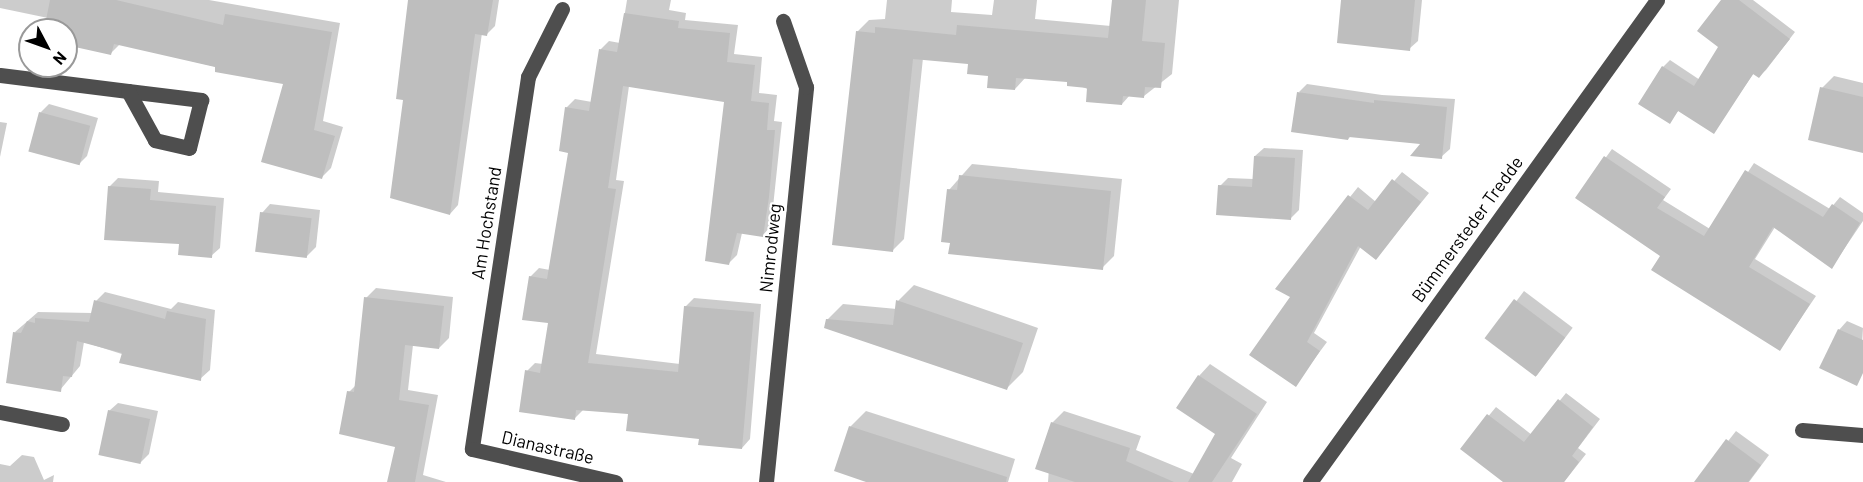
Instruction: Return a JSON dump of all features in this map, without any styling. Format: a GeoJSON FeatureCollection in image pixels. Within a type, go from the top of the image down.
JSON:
{"type":"FeatureCollection","features":[{"type":"Feature","properties":{"kind":"street","name":"Bümmersteder Tredde"},"geometry":{"type":"LineString","coordinates":[[1310,482],[1657,0]]}},
{"type":"Feature","properties":{"kind":"street","name":"Am Hochstand"},"geometry":{"type":"LineString","coordinates":[[472,449],[528,77],[561,9]]}},
{"type":"Feature","properties":{"kind":"street","name":"Nimrodweg"},"geometry":{"type":"LineString","coordinates":[[766,482],[806,87],[783,21]]}},
{"type":"Feature","properties":{"kind":"street"},"geometry":{"type":"LineString","coordinates":[[0,75],[201,100],[189,148],[155,140],[128,91]]}},
{"type":"Feature","properties":{"kind":"street"},"geometry":{"type":"LineString","coordinates":[[0,412],[62,424]]}},
{"type":"Feature","properties":{"kind":"street"},"geometry":{"type":"LineString","coordinates":[[1802,430],[1863,435]]}},
{"type":"Feature","properties":{"kind":"street","name":"Dianastraße"},"geometry":{"type":"LineString","coordinates":[[472,449],[615,482]]}},
{"type":"Feature","properties":{"kind":"building"},"geometry":{"type":"Polygon","coordinates":[[[50,0],[116,0],[223,25],[225,14],[332,32],[314,130],[335,136],[322,179],[261,162],[283,84],[215,72],[215,67],[114,44],[111,55],[78,48],[78,18],[46,18],[50,0]]]}},
{"type":"Feature","properties":{"kind":"building"},"geometry":{"type":"Polygon","coordinates":[[[408,0],[493,0],[487,36],[475,34],[450,215],[390,198],[403,100],[396,99],[408,0]]]}},
{"type":"Feature","properties":{"kind":"building"},"geometry":{"type":"Polygon","coordinates":[[[1112,0],[1146,0],[1142,41],[1165,43],[1161,88],[1145,87],[1144,98],[1123,96],[1122,105],[1086,102],[1087,88],[1067,86],[1067,82],[1016,78],[1015,90],[987,88],[988,76],[967,74],[968,64],[913,59],[893,252],[832,245],[856,31],[875,33],[875,27],[956,35],[957,25],[1108,38],[1112,0]]]}},
{"type":"Feature","properties":{"kind":"building"},"geometry":{"type":"Polygon","coordinates":[[[1341,0],[1415,0],[1410,51],[1337,43],[1341,0]]]}},
{"type":"Feature","properties":{"kind":"building"},"geometry":{"type":"Polygon","coordinates":[[[1721,0],[1739,0],[1790,39],[1759,78],[1753,74],[1714,134],[1678,111],[1670,124],[1638,104],[1662,66],[1694,86],[1718,47],[1697,31],[1721,0]]]}},
{"type":"Feature","properties":{"kind":"building"},"geometry":{"type":"Polygon","coordinates":[[[624,13],[679,21],[678,28],[730,33],[727,62],[755,65],[751,101],[769,103],[767,130],[775,130],[769,197],[763,237],[737,233],[729,265],[705,261],[724,102],[623,86],[608,188],[616,189],[588,363],[678,372],[684,306],[754,312],[742,449],[698,445],[699,439],[626,431],[628,414],[576,410],[575,420],[519,412],[525,370],[540,373],[548,323],[522,320],[529,276],[547,279],[568,153],[559,151],[565,107],[589,111],[599,49],[617,52],[624,13]]]}},
{"type":"Feature","properties":{"kind":"building"},"geometry":{"type":"Polygon","coordinates":[[[1820,87],[1863,97],[1863,153],[1808,140],[1820,87]]]}},
{"type":"Feature","properties":{"kind":"building"},"geometry":{"type":"Polygon","coordinates":[[[1297,92],[1374,103],[1374,100],[1447,107],[1442,159],[1410,156],[1420,144],[1349,137],[1348,140],[1291,132],[1297,92]]]}},
{"type":"Feature","properties":{"kind":"building"},"geometry":{"type":"Polygon","coordinates":[[[39,112],[90,126],[80,165],[28,152],[39,112]]]}},
{"type":"Feature","properties":{"kind":"building"},"geometry":{"type":"Polygon","coordinates":[[[1254,156],[1295,158],[1291,220],[1216,215],[1218,185],[1252,187],[1254,156]]]}},
{"type":"Feature","properties":{"kind":"building"},"geometry":{"type":"Polygon","coordinates":[[[1604,156],[1665,197],[1657,208],[1704,236],[1745,170],[1823,217],[1832,204],[1860,223],[1832,269],[1773,227],[1749,267],[1810,304],[1780,351],[1651,270],[1660,256],[1575,198],[1604,156]]]}},
{"type":"Feature","properties":{"kind":"building"},"geometry":{"type":"Polygon","coordinates":[[[959,175],[1111,191],[1103,270],[948,254],[950,243],[941,242],[947,189],[957,190],[959,175]]]}},
{"type":"Feature","properties":{"kind":"building"},"geometry":{"type":"Polygon","coordinates":[[[1392,179],[1421,202],[1376,260],[1358,246],[1307,342],[1320,351],[1296,387],[1249,355],[1290,297],[1275,289],[1348,195],[1368,210],[1392,179]]]}},
{"type":"Feature","properties":{"kind":"building"},"geometry":{"type":"Polygon","coordinates":[[[108,186],[151,189],[150,200],[216,206],[212,258],[178,255],[179,244],[104,240],[108,186]]]}},
{"type":"Feature","properties":{"kind":"building"},"geometry":{"type":"Polygon","coordinates":[[[260,212],[312,218],[307,258],[255,252],[260,212]]]}},
{"type":"Feature","properties":{"kind":"building"},"geometry":{"type":"Polygon","coordinates":[[[364,297],[444,306],[439,349],[405,345],[399,400],[429,405],[415,482],[387,482],[395,447],[339,434],[347,391],[354,392],[364,297]]]}},
{"type":"Feature","properties":{"kind":"building"},"geometry":{"type":"Polygon","coordinates":[[[1514,299],[1565,338],[1536,377],[1485,338],[1514,299]]]}},
{"type":"Feature","properties":{"kind":"building"},"geometry":{"type":"Polygon","coordinates":[[[94,300],[165,319],[167,311],[206,319],[201,381],[119,363],[122,353],[77,341],[72,377],[63,376],[61,392],[6,383],[13,332],[21,333],[27,321],[35,323],[35,318],[89,322],[94,300]]]}},
{"type":"Feature","properties":{"kind":"building"},"geometry":{"type":"Polygon","coordinates":[[[896,300],[1023,343],[1007,390],[824,328],[826,319],[893,325],[896,300]]]}},
{"type":"Feature","properties":{"kind":"building"},"geometry":{"type":"Polygon","coordinates":[[[1838,329],[1863,340],[1863,373],[1857,386],[1819,368],[1838,329]]]}},
{"type":"Feature","properties":{"kind":"building"},"geometry":{"type":"Polygon","coordinates":[[[1198,375],[1257,414],[1212,482],[1188,482],[1215,434],[1176,408],[1198,375]]]}},
{"type":"Feature","properties":{"kind":"building"},"geometry":{"type":"Polygon","coordinates":[[[1558,399],[1593,427],[1572,456],[1579,462],[1564,482],[1503,482],[1460,449],[1487,414],[1524,442],[1558,399]]]}},
{"type":"Feature","properties":{"kind":"building"},"geometry":{"type":"Polygon","coordinates":[[[108,410],[150,419],[140,464],[98,455],[108,410]]]}},
{"type":"Feature","properties":{"kind":"building"},"geometry":{"type":"Polygon","coordinates":[[[1051,422],[1130,448],[1126,461],[1174,482],[1075,482],[1035,469],[1051,422]]]}},
{"type":"Feature","properties":{"kind":"building"},"geometry":{"type":"Polygon","coordinates":[[[849,426],[1007,477],[1006,482],[866,482],[834,471],[849,426]]]}},
{"type":"Feature","properties":{"kind":"building"},"geometry":{"type":"Polygon","coordinates":[[[1726,439],[1761,465],[1748,482],[1694,482],[1726,439]]]}}]}
